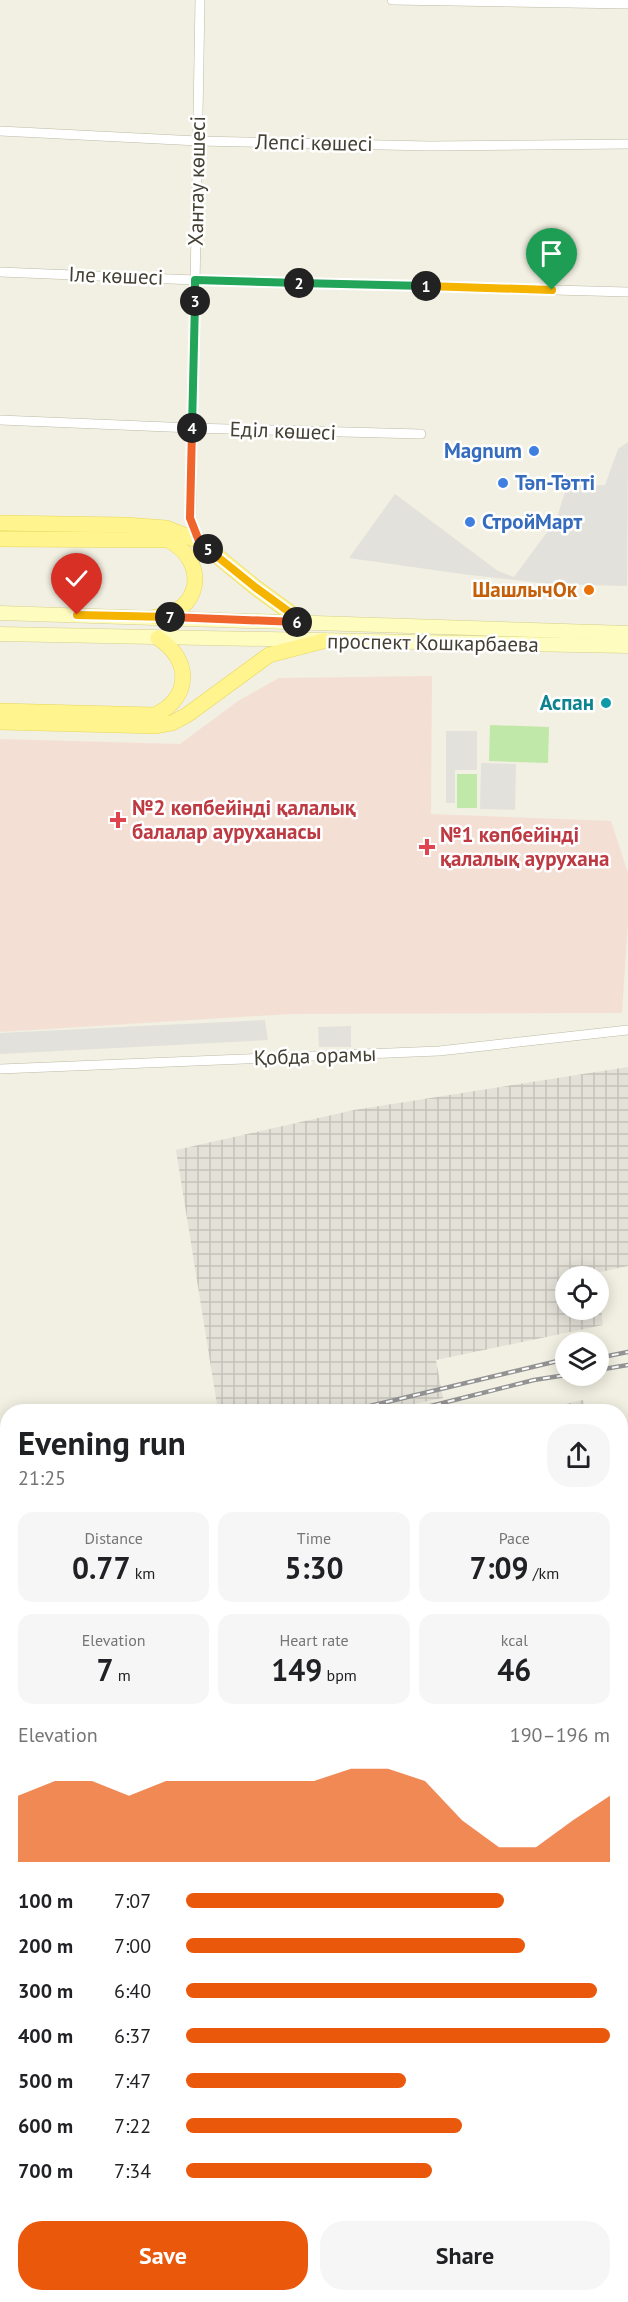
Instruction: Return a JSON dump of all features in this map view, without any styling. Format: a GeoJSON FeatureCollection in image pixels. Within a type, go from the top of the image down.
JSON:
{"type":"FeatureCollection","features":[{"type":"Feature","properties":{"kind":"main road"},"geometry":{"type":"LineString","coordinates":[[0,523],[166,528],[199,541],[255,587],[303,622]]}},
{"type":"Feature","properties":{"kind":"main road"},"geometry":{"type":"LineString","coordinates":[[0,538],[168,540],[188,554],[194,566],[196,578],[194,591],[188,602],[178,610],[167,616],[155,617]]}},
{"type":"Feature","properties":{"kind":"main road"},"geometry":{"type":"LineString","coordinates":[[0,612],[628,633]]}},
{"type":"Feature","properties":{"kind":"main road","name":"проспект Кошкарбаева"},"geometry":{"type":"LineString","coordinates":[[0,634],[628,646]]}},
{"type":"Feature","properties":{"kind":"main road"},"geometry":{"type":"LineString","coordinates":[[0,711],[155,715],[167,709],[176,699],[181,690],[183,668],[175,653],[158,638]]}},
{"type":"Feature","properties":{"kind":"main road"},"geometry":{"type":"LineString","coordinates":[[0,722],[156,726],[172,723],[188,715],[269,655],[322,641]]}},
{"type":"Feature","properties":{"kind":"street","name":"Хантау көшесі"},"geometry":{"type":"LineString","coordinates":[[199,541],[190,518],[200,0]]}},
{"type":"Feature","properties":{"kind":"street"},"geometry":{"type":"LineString","coordinates":[[392,0],[628,4]]}},
{"type":"Feature","properties":{"kind":"street","name":"Лепсі көшесі"},"geometry":{"type":"LineString","coordinates":[[0,131],[198,141],[430,146],[628,144]]}},
{"type":"Feature","properties":{"kind":"street","name":"Іле көшесі"},"geometry":{"type":"LineString","coordinates":[[0,272],[628,292]]}},
{"type":"Feature","properties":{"kind":"street","name":"Еділ көшесі"},"geometry":{"type":"LineString","coordinates":[[0,420],[422,435]]}},
{"type":"Feature","properties":{"kind":"street","name":"Қобда орамы"},"geometry":{"type":"LineString","coordinates":[[0,1069],[439,1051],[628,1030]]}},
{"type":"Feature","properties":{"kind":"shaded area"},"geometry":{"type":"Polygon","coordinates":[[[628,442],[627,586],[549,584],[349,558],[395,494],[498,571],[514,577],[556,520],[567,486],[605,485],[618,449],[628,442]]]}},
{"type":"Feature","properties":{"kind":"shaded area"},"geometry":{"type":"Polygon","coordinates":[[[432,676],[431,814],[611,821],[628,873],[628,922],[622,1013],[290,1014],[0,1032],[0,739],[180,744],[238,701],[279,678],[432,676]]]}},
{"type":"Feature","properties":{"kind":"shaded area"},"geometry":{"type":"Polygon","coordinates":[[[446,731],[477,731],[477,770],[455,770],[455,803],[446,803],[446,731]]]}},
{"type":"Feature","properties":{"kind":"shaded area"},"geometry":{"type":"Polygon","coordinates":[[[481,763],[516,764],[515,810],[480,809],[481,763]]]}},
{"type":"Feature","properties":{"kind":"shaded area"},"geometry":{"type":"Polygon","coordinates":[[[265,1020],[268,1040],[0,1054],[0,1033],[265,1020]]]}},
{"type":"Feature","properties":{"kind":"shaded area"},"geometry":{"type":"Polygon","coordinates":[[[351,1026],[351,1047],[319,1047],[318,1027],[351,1026]]]}},
{"type":"Feature","properties":{"kind":"shaded area"},"geometry":{"type":"Polygon","coordinates":[[[628,1067],[628,1266],[609,1270],[609,1266],[555,1266],[555,1320],[602,1320],[603,1325],[570,1332],[555,1332],[555,1335],[436,1360],[443,1398],[413,1404],[217,1404],[176,1150],[354,1110],[628,1067]]]}},
{"type":"Feature","properties":{"kind":"shaded area"},"geometry":{"type":"Polygon","coordinates":[[[583,1400],[584,1404],[565,1404],[583,1400]]]}},
{"type":"Feature","properties":{"kind":"green space"},"geometry":{"type":"Polygon","coordinates":[[[490,725],[549,727],[548,763],[489,761],[490,725]]]}},
{"type":"Feature","properties":{"kind":"green space"},"geometry":{"type":"Polygon","coordinates":[[[457,774],[477,774],[477,808],[457,808],[457,774]]]}},
{"type":"Feature","properties":{"kind":"railway"},"geometry":{"type":"LineString","coordinates":[[609,1356],[628,1352]]}},
{"type":"Feature","properties":{"kind":"railway"},"geometry":{"type":"LineString","coordinates":[[378,1404],[555,1362]]}},
{"type":"Feature","properties":{"kind":"railway"},"geometry":{"type":"LineString","coordinates":[[609,1368],[628,1365]]}},
{"type":"Feature","properties":{"kind":"railway"},"geometry":{"type":"LineString","coordinates":[[439,1404],[555,1377]]}},
{"type":"Feature","properties":{"kind":"place","name":"Magnum"},"geometry":{"type":"Point","coordinates":[534,451]}},
{"type":"Feature","properties":{"kind":"place","name":"Тәп-Тәтті"},"geometry":{"type":"Point","coordinates":[503,483]}},
{"type":"Feature","properties":{"kind":"place","name":"СтройМарт"},"geometry":{"type":"Point","coordinates":[470,522]}},
{"type":"Feature","properties":{"kind":"place","name":"ШашлычОк"},"geometry":{"type":"Point","coordinates":[589,590]}},
{"type":"Feature","properties":{"kind":"place","name":"Аспан"},"geometry":{"type":"Point","coordinates":[606,703]}},
{"type":"Feature","properties":{"kind":"place","name":"№2 көпбейінді қалалық балалар ауруханасы"},"geometry":{"type":"Point","coordinates":[118,820]}},
{"type":"Feature","properties":{"kind":"place","name":"№1 көпбейінді қалалық аурухана"},"geometry":{"type":"Point","coordinates":[427,847]}},
{"type":"Feature","properties":{"kind":"route"},"geometry":{"type":"LineString","coordinates":[[77,615],[303,622],[280,603],[255,587],[199,541],[190,518],[195,280],[552,290]]}}]}
